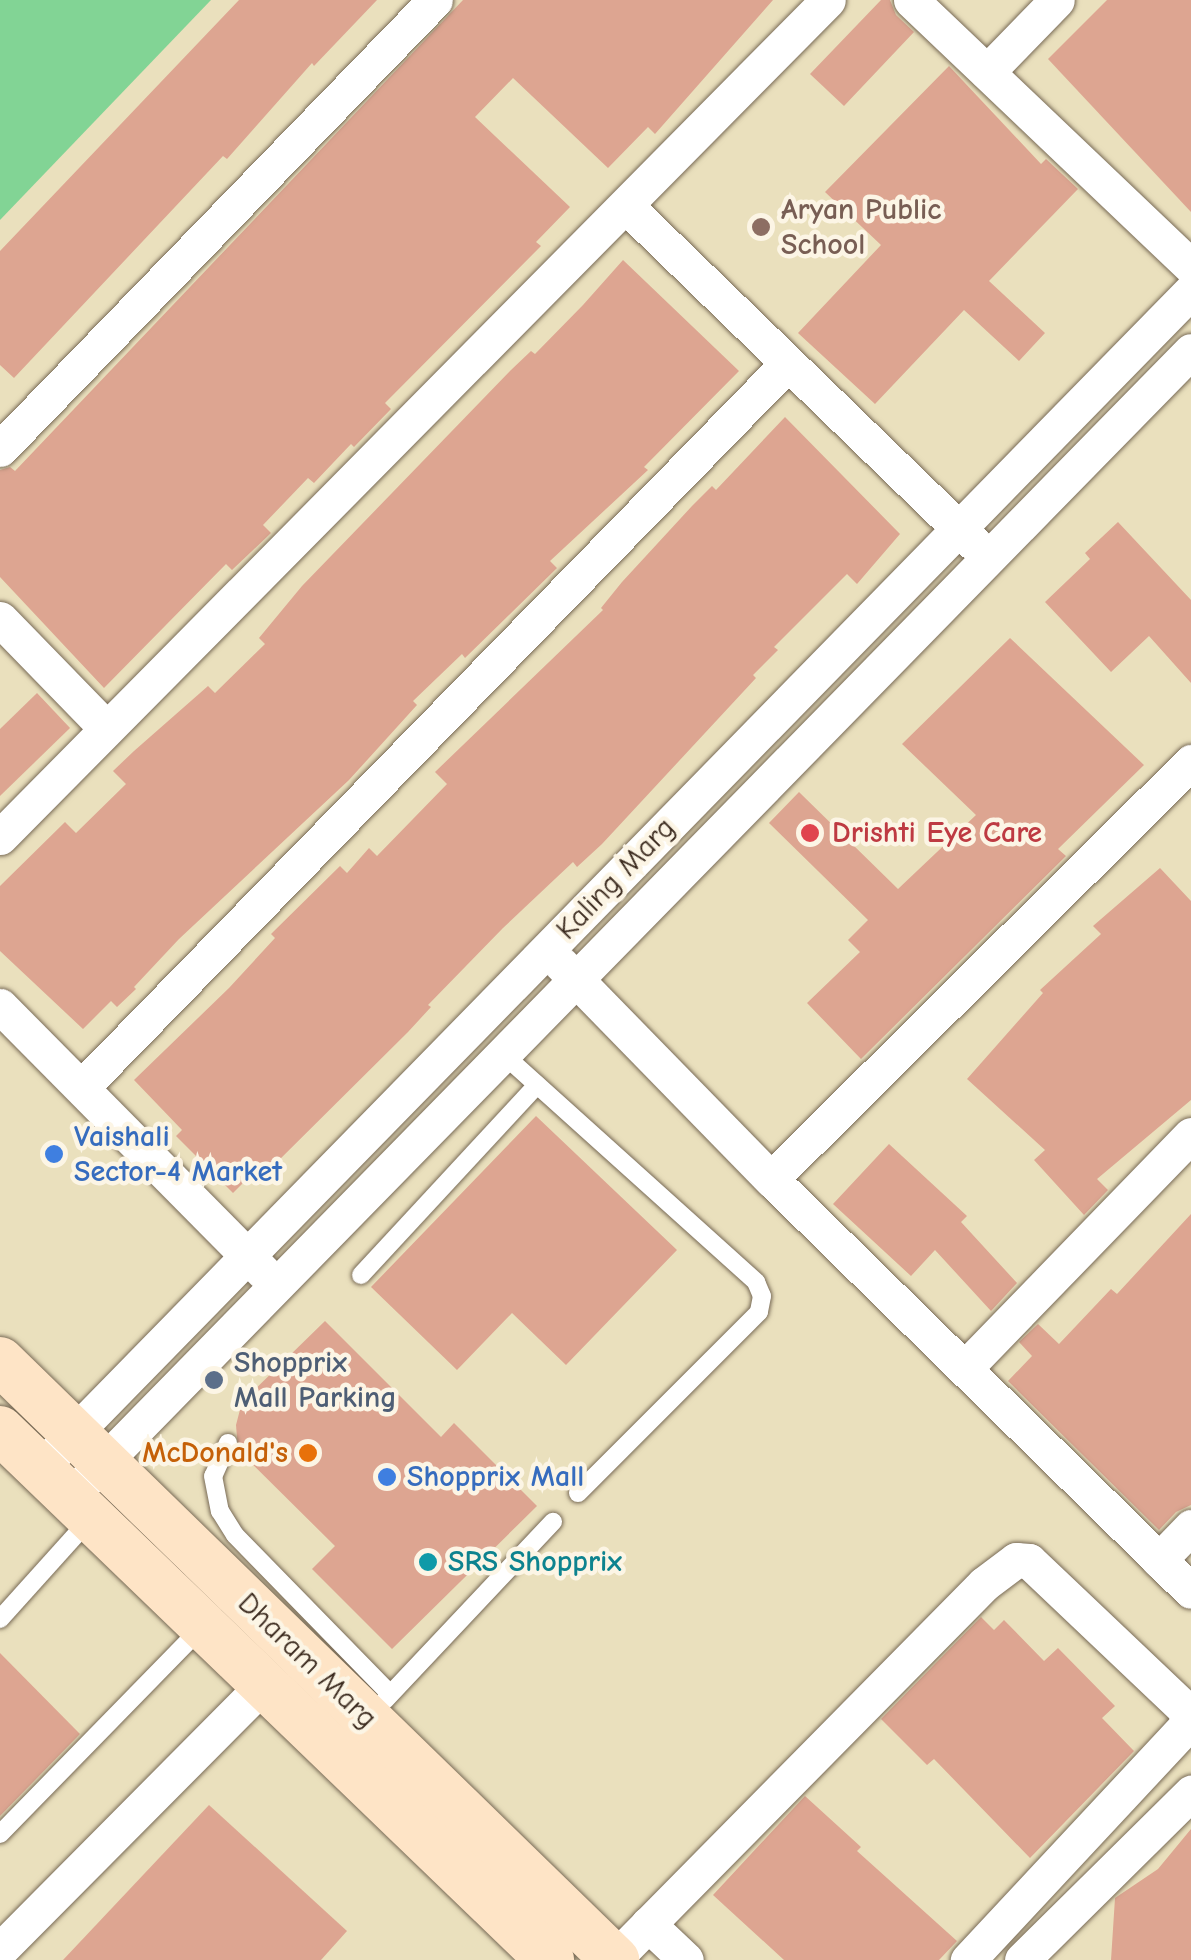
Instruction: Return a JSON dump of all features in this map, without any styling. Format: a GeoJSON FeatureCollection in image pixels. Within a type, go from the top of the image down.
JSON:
{"type":"FeatureCollection","features":[{"type":"Feature","properties":{"kind":"street"},"geometry":{"type":"LineString","coordinates":[[0,449],[435,0]]}},
{"type":"Feature","properties":{"kind":"street"},"geometry":{"type":"LineString","coordinates":[[0,837],[828,0]]}},
{"type":"Feature","properties":{"kind":"street"},"geometry":{"type":"LineString","coordinates":[[911,0],[1191,267]]}},
{"type":"Feature","properties":{"kind":"street"},"geometry":{"type":"LineString","coordinates":[[986,72],[1058,0]]}},
{"type":"Feature","properties":{"kind":"street"},"geometry":{"type":"LineString","coordinates":[[627,207],[988,558]]}},
{"type":"Feature","properties":{"kind":"street","name":"Kaling Marg"},"geometry":{"type":"LineString","coordinates":[[67,1494],[89,1448],[246,1257],[1191,291]]}},
{"type":"Feature","properties":{"kind":"street","name":"Kaling Marg"},"geometry":{"type":"LineString","coordinates":[[89,1448],[276,1286],[1191,350]]}},
{"type":"Feature","properties":{"kind":"street"},"geometry":{"type":"LineString","coordinates":[[82,1087],[788,363]]}},
{"type":"Feature","properties":{"kind":"street"},"geometry":{"type":"LineString","coordinates":[[0,619],[106,728]]}},
{"type":"Feature","properties":{"kind":"street"},"geometry":{"type":"LineString","coordinates":[[771,1179],[1191,762]]}},
{"type":"Feature","properties":{"kind":"street"},"geometry":{"type":"LineString","coordinates":[[547,950],[771,1179],[1191,1591]]}},
{"type":"Feature","properties":{"kind":"street"},"geometry":{"type":"LineString","coordinates":[[0,1006],[276,1286]]}},
{"type":"Feature","properties":{"kind":"street"},"geometry":{"type":"LineString","coordinates":[[966,1368],[1191,1135]]}},
{"type":"Feature","properties":{"kind":"street","name":"Dharam Marg"},"geometry":{"type":"LineString","coordinates":[[0,1362],[89,1448],[379,1707],[614,1959]]}},
{"type":"Feature","properties":{"kind":"street","name":"Dharam Marg"},"geometry":{"type":"LineString","coordinates":[[0,1430],[550,1960]]}},
{"type":"Feature","properties":{"kind":"street"},"geometry":{"type":"LineString","coordinates":[[1160,1560],[1191,1527]]}},
{"type":"Feature","properties":{"kind":"street"},"geometry":{"type":"LineString","coordinates":[[614,1959],[984,1584],[1016,1560],[1029,1561],[1185,1708],[1188,1724],[1181,1736],[968,1960]]}},
{"type":"Feature","properties":{"kind":"street"},"geometry":{"type":"LineString","coordinates":[[0,1950],[264,1684]]}},
{"type":"Feature","properties":{"kind":"street"},"geometry":{"type":"LineString","coordinates":[[1022,1960],[1191,1793]]}},
{"type":"Feature","properties":{"kind":"street"},"geometry":{"type":"LineString","coordinates":[[648,1924],[686,1960]]}},
{"type":"Feature","properties":{"kind":"lane"},"geometry":{"type":"LineString","coordinates":[[503,1054],[756,1282],[762,1296],[759,1312],[578,1493]]}},
{"type":"Feature","properties":{"kind":"lane"},"geometry":{"type":"LineString","coordinates":[[361,1275],[538,1084]]}},
{"type":"Feature","properties":{"kind":"lane"},"geometry":{"type":"LineString","coordinates":[[228,1443],[213,1476],[220,1511],[379,1707],[553,1522]]}},
{"type":"Feature","properties":{"kind":"lane"},"geometry":{"type":"LineString","coordinates":[[0,1619],[67,1494]]}},
{"type":"Feature","properties":{"kind":"lane"},"geometry":{"type":"LineString","coordinates":[[0,1834],[203,1626]]}},
{"type":"Feature","properties":{"kind":"green space"},"geometry":{"type":"Polygon","coordinates":[[[0,0],[211,0],[0,220],[0,0]]]}},
{"type":"Feature","properties":{"kind":"building"},"geometry":{"type":"Polygon","coordinates":[[[239,0],[377,0],[314,66],[312,63],[227,159],[223,156],[14,378],[0,365],[0,251],[239,0]]]}},
{"type":"Feature","properties":{"kind":"building"},"geometry":{"type":"Polygon","coordinates":[[[463,0],[773,0],[655,134],[648,127],[608,168],[513,78],[475,117],[570,207],[536,242],[541,246],[385,403],[391,409],[314,483],[308,478],[263,525],[271,533],[232,570],[226,564],[104,688],[0,577],[0,470],[10,467],[15,471],[463,0]]]}},
{"type":"Feature","properties":{"kind":"building"},"geometry":{"type":"Polygon","coordinates":[[[881,0],[890,0],[896,15],[914,32],[844,106],[810,74],[881,0]]]}},
{"type":"Feature","properties":{"kind":"building"},"geometry":{"type":"Polygon","coordinates":[[[1107,0],[1191,0],[1191,212],[1048,59],[1107,0]]]}},
{"type":"Feature","properties":{"kind":"building"},"geometry":{"type":"Polygon","coordinates":[[[949,66],[1041,164],[1046,159],[1078,189],[989,281],[1045,333],[1019,361],[964,310],[875,404],[798,333],[881,245],[825,192],[949,66]]]}},
{"type":"Feature","properties":{"kind":"building"},"geometry":{"type":"Polygon","coordinates":[[[623,260],[739,371],[644,467],[648,470],[550,561],[557,568],[465,658],[462,654],[413,701],[417,705],[349,780],[179,939],[117,1007],[111,1001],[83,1029],[0,951],[0,886],[65,822],[76,833],[126,784],[113,771],[208,686],[215,693],[265,644],[259,638],[302,586],[511,370],[531,351],[535,354],[623,260]]]}},
{"type":"Feature","properties":{"kind":"building"},"geometry":{"type":"Polygon","coordinates":[[[785,417],[900,534],[857,584],[847,574],[774,647],[778,650],[753,675],[756,678],[602,844],[577,867],[573,862],[503,928],[428,1005],[431,1007],[408,1032],[269,1170],[263,1163],[233,1193],[176,1136],[182,1130],[134,1080],[229,988],[275,938],[271,934],[340,866],[347,873],[369,848],[377,856],[447,784],[435,772],[603,610],[622,582],[692,506],[712,486],[716,490],[785,417]]]}},
{"type":"Feature","properties":{"kind":"building"},"geometry":{"type":"Polygon","coordinates":[[[1118,522],[1191,600],[1191,683],[1149,636],[1111,672],[1045,602],[1090,559],[1085,553],[1118,522]]]}},
{"type":"Feature","properties":{"kind":"building"},"geometry":{"type":"Polygon","coordinates":[[[1010,638],[1144,765],[1058,849],[1066,856],[861,1059],[807,1003],[860,952],[848,940],[868,920],[769,823],[799,792],[898,889],[976,815],[902,744],[1010,638]]]}},
{"type":"Feature","properties":{"kind":"building"},"geometry":{"type":"Polygon","coordinates":[[[37,693],[70,728],[0,796],[0,729],[37,693]]]}},
{"type":"Feature","properties":{"kind":"building"},"geometry":{"type":"Polygon","coordinates":[[[1160,868],[1191,901],[1191,1100],[1097,1179],[1108,1190],[1084,1215],[1034,1160],[1045,1150],[967,1079],[1043,993],[1040,990],[1101,934],[1093,926],[1160,868]]]}},
{"type":"Feature","properties":{"kind":"building"},"geometry":{"type":"Polygon","coordinates":[[[536,1116],[677,1250],[566,1365],[512,1313],[457,1370],[371,1287],[536,1116]]]}},
{"type":"Feature","properties":{"kind":"building"},"geometry":{"type":"Polygon","coordinates":[[[889,1144],[967,1216],[961,1222],[1017,1283],[991,1311],[935,1250],[911,1276],[833,1204],[889,1144]]]}},
{"type":"Feature","properties":{"kind":"building"},"geometry":{"type":"Polygon","coordinates":[[[1191,1214],[1191,1505],[1176,1512],[1159,1530],[1008,1381],[1032,1356],[1019,1342],[1038,1324],[1059,1344],[1111,1289],[1117,1294],[1191,1214]]]}},
{"type":"Feature","properties":{"kind":"building","name":"Shopprix Mall"},"geometry":{"type":"Polygon","coordinates":[[[325,1321],[441,1437],[454,1423],[537,1506],[392,1649],[312,1569],[335,1546],[238,1450],[236,1425],[242,1402],[325,1321]]]}},
{"type":"Feature","properties":{"kind":"building"},"geometry":{"type":"Polygon","coordinates":[[[981,1617],[994,1630],[1004,1620],[1044,1661],[1058,1648],[1115,1706],[1102,1718],[1134,1751],[1030,1858],[934,1759],[927,1765],[881,1719],[981,1617]]]}},
{"type":"Feature","properties":{"kind":"building"},"geometry":{"type":"Polygon","coordinates":[[[0,1653],[80,1734],[0,1816],[0,1653]]]}},
{"type":"Feature","properties":{"kind":"building"},"geometry":{"type":"Polygon","coordinates":[[[805,1796],[861,1847],[857,1851],[957,1941],[939,1960],[784,1960],[713,1895],[805,1796]]]}},
{"type":"Feature","properties":{"kind":"building"},"geometry":{"type":"Polygon","coordinates":[[[209,1805],[347,1931],[321,1960],[63,1960],[209,1805]]]}},
{"type":"Feature","properties":{"kind":"building"},"geometry":{"type":"Polygon","coordinates":[[[1191,1829],[1191,1960],[1111,1960],[1115,1898],[1158,1869],[1191,1829]]]}},
{"type":"Feature","properties":{"kind":"place","name":"Aryan Public School"},"geometry":{"type":"Point","coordinates":[761,227]}},
{"type":"Feature","properties":{"kind":"place","name":"Drishti Eye Care"},"geometry":{"type":"Point","coordinates":[810,833]}},
{"type":"Feature","properties":{"kind":"place","name":"Vaishali Sector-4 Market"},"geometry":{"type":"Point","coordinates":[54,1154]}},
{"type":"Feature","properties":{"kind":"place","name":"Shopprix Mall Parking"},"geometry":{"type":"Point","coordinates":[214,1380]}},
{"type":"Feature","properties":{"kind":"place","name":"McDonald's"},"geometry":{"type":"Point","coordinates":[308,1453]}},
{"type":"Feature","properties":{"kind":"place","name":"Shopprix Mall"},"geometry":{"type":"Point","coordinates":[387,1477]}},
{"type":"Feature","properties":{"kind":"place","name":"SRS Shopprix"},"geometry":{"type":"Point","coordinates":[428,1562]}}]}
